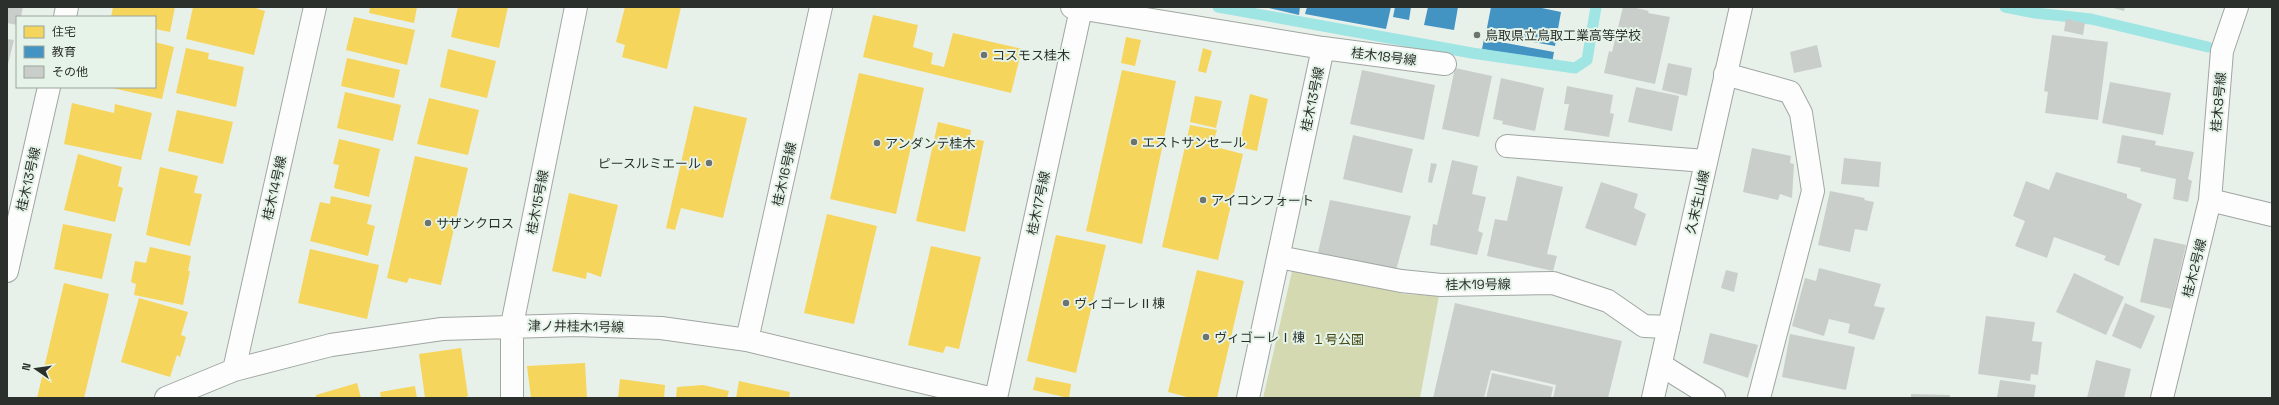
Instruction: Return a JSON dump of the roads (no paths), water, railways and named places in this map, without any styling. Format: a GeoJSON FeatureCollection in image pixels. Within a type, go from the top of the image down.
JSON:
{"type":"FeatureCollection","features":[{"type":"Feature","properties":{"kind":"street","name":"桂木14号線"},"geometry":{"type":"LineString","coordinates":[[234,370],[315,7]]}},
{"type":"Feature","properties":{"kind":"street","name":"桂木15号線"},"geometry":{"type":"LineString","coordinates":[[512,398],[512,325],[576,7]]}},
{"type":"Feature","properties":{"kind":"street","name":"桂木16号線"},"geometry":{"type":"LineString","coordinates":[[747,340],[821,7]]}},
{"type":"Feature","properties":{"kind":"street","name":"久末生山線"},"geometry":{"type":"LineString","coordinates":[[1653,398],[1741,7]]}},
{"type":"Feature","properties":{"kind":"street","name":"桂木8号線"},"geometry":{"type":"LineString","coordinates":[[2210,200],[2222,51],[2237,7]]}},
{"type":"Feature","properties":{"kind":"street","name":"桂木13号線"},"geometry":{"type":"LineString","coordinates":[[1076,8],[1323,48],[1248,398]]}},
{"type":"Feature","properties":{"kind":"street","name":"桂木17号線"},"geometry":{"type":"LineString","coordinates":[[996,398],[1076,8]]}},
{"type":"Feature","properties":{"kind":"street","name":"桂木18号線"},"geometry":{"type":"LineString","coordinates":[[1323,48],[1445,64]]}},
{"type":"Feature","properties":{"kind":"street"},"geometry":{"type":"LineString","coordinates":[[1726,74],[1790,92],[1801,113],[1813,191],[1759,398]]}},
{"type":"Feature","properties":{"kind":"street","name":"桂木13号線"},"geometry":{"type":"LineString","coordinates":[[7,271],[49,88]]}},
{"type":"Feature","properties":{"kind":"street"},"geometry":{"type":"LineString","coordinates":[[1506,146],[1706,161]]}},
{"type":"Feature","properties":{"kind":"street"},"geometry":{"type":"LineString","coordinates":[[2210,200],[2272,215]]}},
{"type":"Feature","properties":{"kind":"street","name":"桂木2号線"},"geometry":{"type":"LineString","coordinates":[[2162,398],[2210,200]]}},
{"type":"Feature","properties":{"kind":"street","name":"桂木19号線"},"geometry":{"type":"LineString","coordinates":[[1279,257],[1401,281],[1441,285],[1553,283],[1608,301],[1644,326],[1669,327]]}},
{"type":"Feature","properties":{"kind":"street","name":"津ノ井桂木1号線"},"geometry":{"type":"LineString","coordinates":[[166,398],[234,370],[331,345],[442,330],[512,325],[576,324],[661,328],[747,340],[989,398]]}},
{"type":"Feature","properties":{"kind":"street"},"geometry":{"type":"LineString","coordinates":[[1661,365],[1714,398]]}},
{"type":"Feature","properties":{"kind":"waterway"},"geometry":{"type":"LineString","coordinates":[[1218,7],[1472,53],[1575,68],[1587,60],[1596,7]]}},
{"type":"Feature","properties":{"kind":"waterway"},"geometry":{"type":"LineString","coordinates":[[2005,7],[2035,13],[2091,19],[2208,47]]}},
{"type":"Feature","properties":{"kind":"place","name":"鳥取県立鳥取工業高等学校"},"geometry":{"type":"Point","coordinates":[1477,35]}},
{"type":"Feature","properties":{"kind":"place","name":"コスモス桂木"},"geometry":{"type":"Point","coordinates":[984,55]}},
{"type":"Feature","properties":{"kind":"place","name":"エストサンセール"},"geometry":{"type":"Point","coordinates":[1134,142]}},
{"type":"Feature","properties":{"kind":"place","name":"アンダンテ桂木"},"geometry":{"type":"Point","coordinates":[877,143]}},
{"type":"Feature","properties":{"kind":"place","name":"ピースルミエール"},"geometry":{"type":"Point","coordinates":[709,163]}},
{"type":"Feature","properties":{"kind":"place","name":"アイコンフォート"},"geometry":{"type":"Point","coordinates":[1203,200]}},
{"type":"Feature","properties":{"kind":"place","name":"サザンクロス"},"geometry":{"type":"Point","coordinates":[428,223]}},
{"type":"Feature","properties":{"kind":"place","name":"ヴィゴーレⅡ棟"},"geometry":{"type":"Point","coordinates":[1066,303]}},
{"type":"Feature","properties":{"kind":"place","name":"ヴィゴーレⅠ棟"},"geometry":{"type":"Point","coordinates":[1206,337]}},
{"type":"Feature","properties":{"kind":"park label","name":"１号公園"},"geometry":{"type":"Point","coordinates":[1338,339]}}]}
